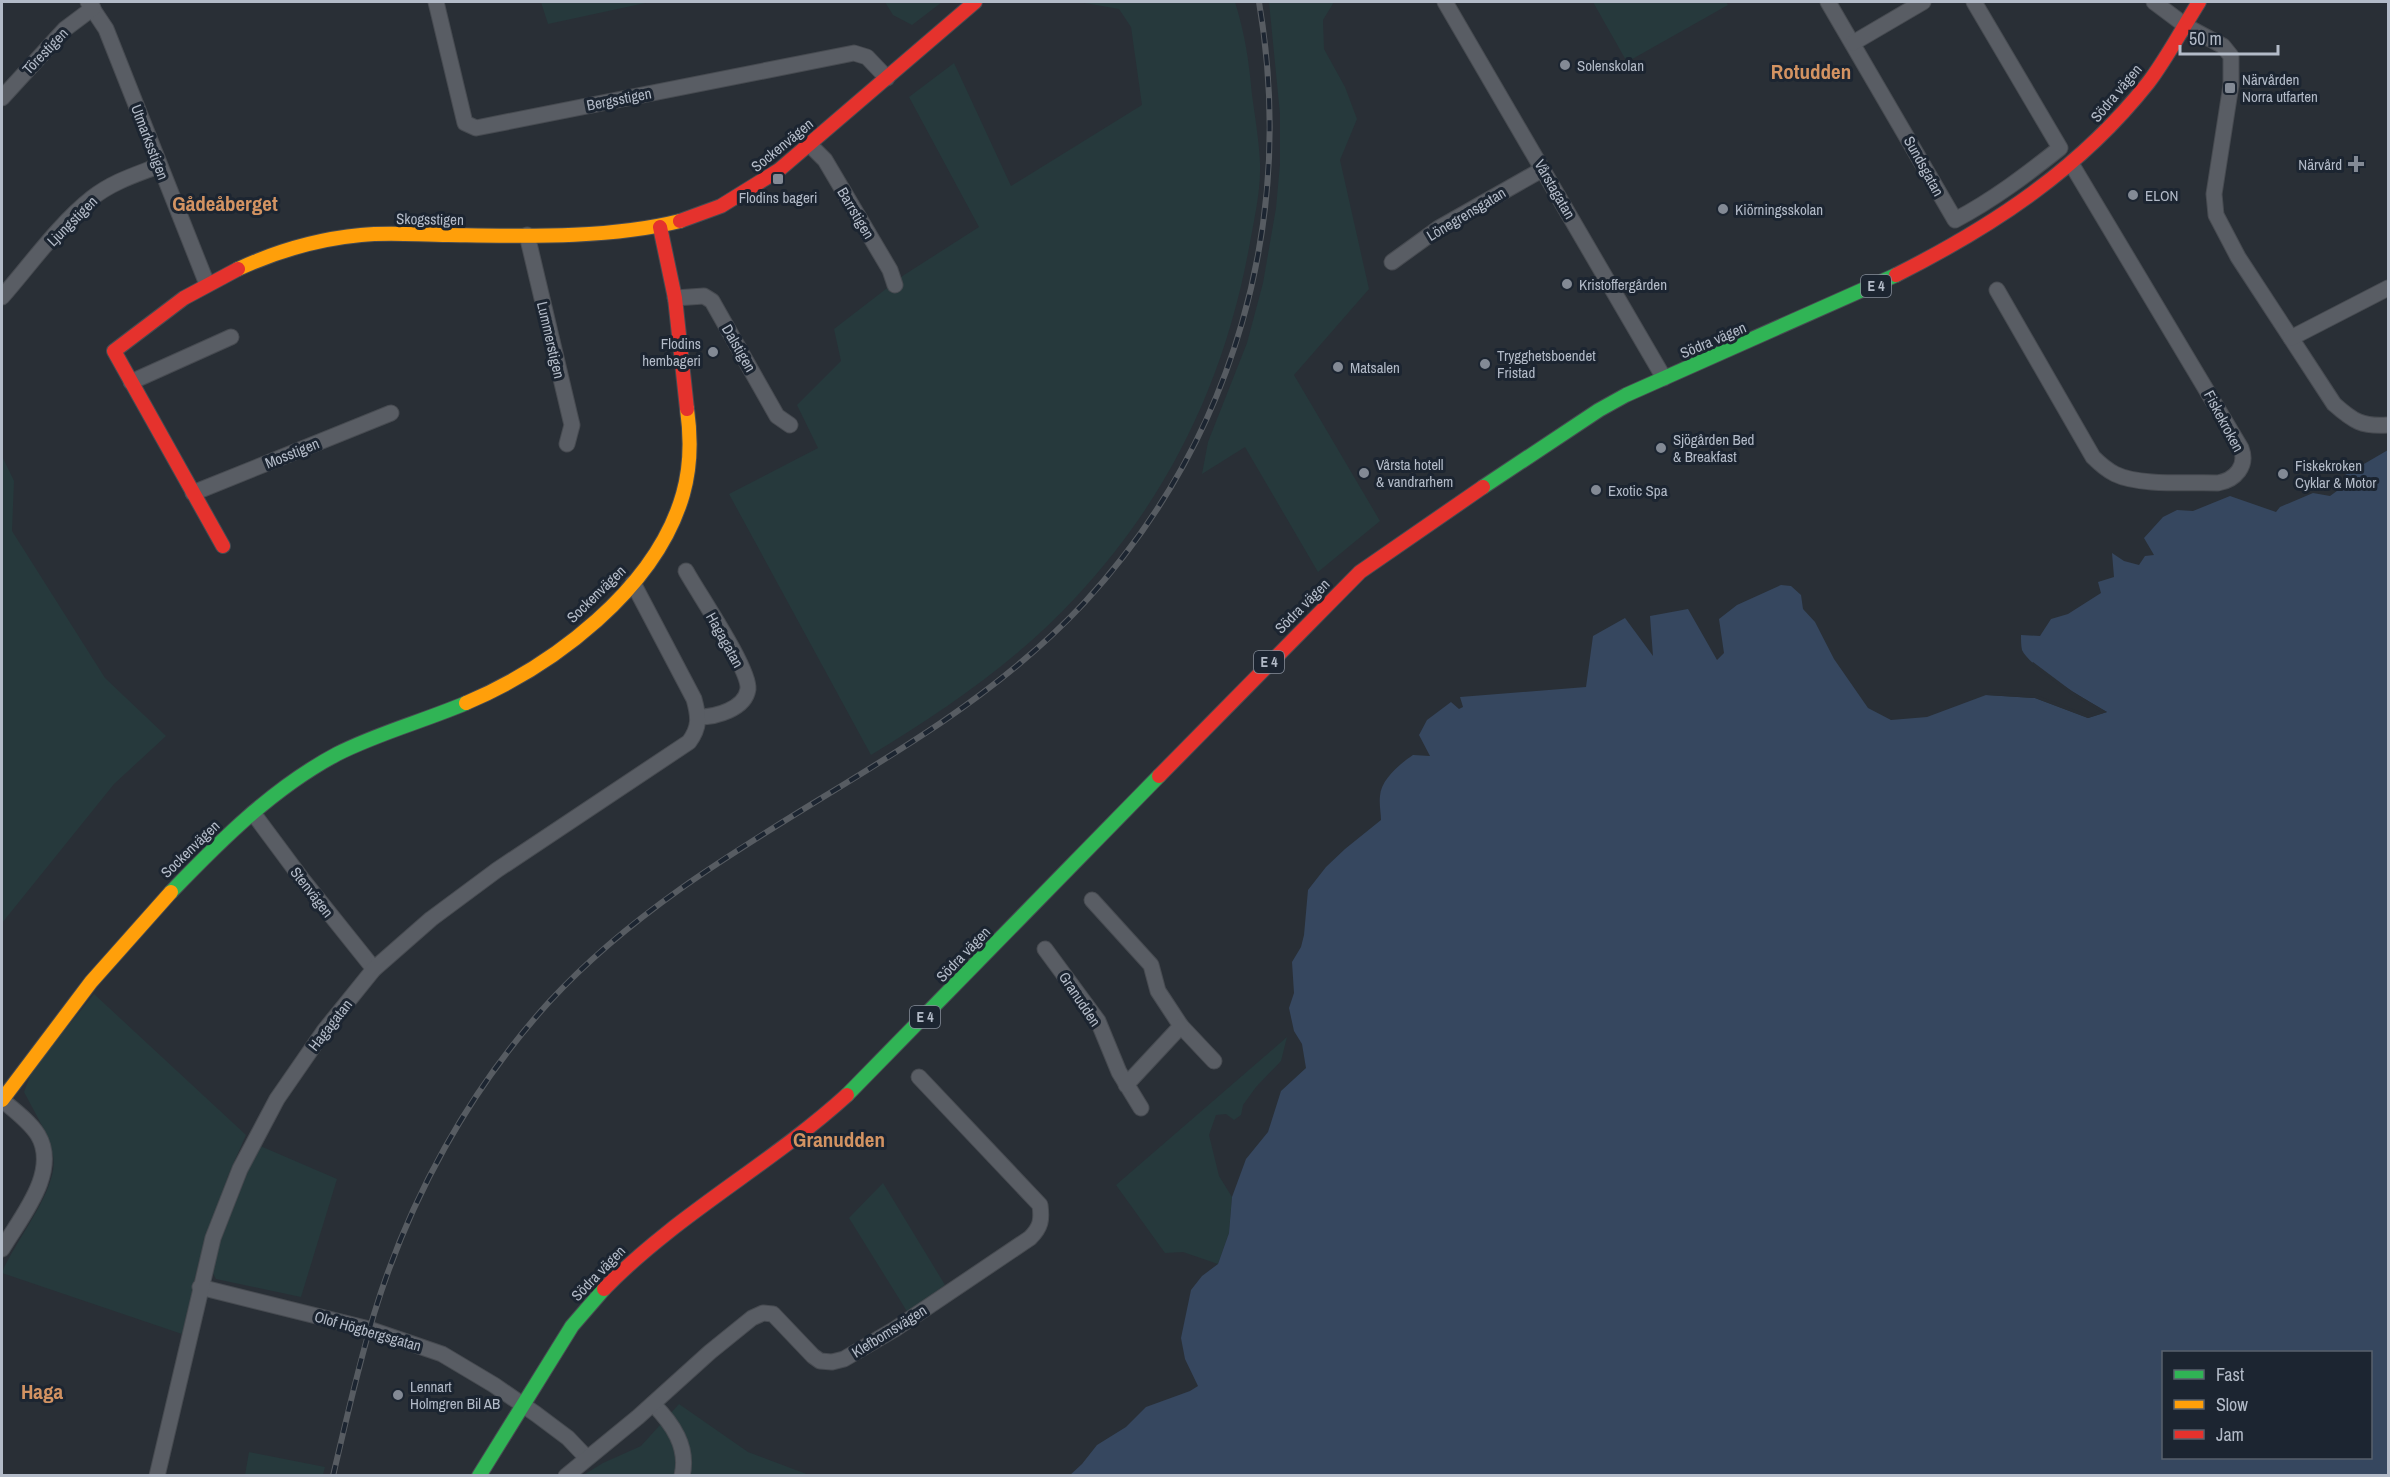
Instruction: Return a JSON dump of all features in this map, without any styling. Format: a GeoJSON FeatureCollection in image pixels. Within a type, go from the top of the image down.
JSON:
{"type":"FeatureCollection","features":[{"type":"Feature","properties":{"kind":"main road","name":"Sockenvägen"},"geometry":{"type":"LineString","coordinates":[[2,1100],[109,957],[201,861],[253,813],[321,764],[357,745],[477,699],[543,663],[588,627],[633,583],[651,560],[663,539],[677,507],[690,457],[690,432],[675,298],[660,227],[728,203],[782,169],[975,2]]}},
{"type":"Feature","properties":{"kind":"main road","name":"Södra vägen"},"geometry":{"type":"LineString","coordinates":[[479,1476],[572,1326],[590,1303],[646,1249],[687,1215],[794,1140],[830,1111],[868,1075],[1266,664],[1360,572],[1599,410],[1664,378],[1852,297],[1938,256],[1998,220],[2072,165],[2114,123],[2156,71],[2199,2]]}},
{"type":"Feature","properties":{"kind":"main road","name":"Skogsstigen"},"geometry":{"type":"LineString","coordinates":[[207,284],[282,252],[341,239],[384,234],[527,235],[660,227]]}},
{"type":"Feature","properties":{"kind":"main road"},"geometry":{"type":"LineString","coordinates":[[207,284],[114,351],[224,546]]}},
{"type":"Feature","properties":{"kind":"street","name":"Bergsstigen"},"geometry":{"type":"LineString","coordinates":[[436,2],[465,123],[476,128],[854,53],[867,57],[887,78]]}},
{"type":"Feature","properties":{"kind":"street","name":"Vårstagatan"},"geometry":{"type":"LineString","coordinates":[[1445,2],[1664,378]]}},
{"type":"Feature","properties":{"kind":"street","name":"Sundsgatan"},"geometry":{"type":"LineString","coordinates":[[1828,2],[1955,220],[1987,203],[2060,148],[1974,2]]}},
{"type":"Feature","properties":{"kind":"street"},"geometry":{"type":"LineString","coordinates":[[1853,43],[1923,2]]}},
{"type":"Feature","properties":{"kind":"street"},"geometry":{"type":"LineString","coordinates":[[2154,2],[2186,26],[2223,46],[2231,57],[2231,85],[2214,194],[2216,215],[2238,257],[2314,377],[2341,411],[2357,422],[2371,426],[2388,425]]}},
{"type":"Feature","properties":{"kind":"street","name":"Törestigen"},"geometry":{"type":"LineString","coordinates":[[2,98],[90,5]]}},
{"type":"Feature","properties":{"kind":"street","name":"Utmarksstigen"},"geometry":{"type":"LineString","coordinates":[[90,5],[110,40],[158,166],[207,284]]}},
{"type":"Feature","properties":{"kind":"street","name":"Barrstigen"},"geometry":{"type":"LineString","coordinates":[[810,145],[825,160],[890,270],[895,285]]}},
{"type":"Feature","properties":{"kind":"street","name":"Fiskekroken"},"geometry":{"type":"LineString","coordinates":[[1997,290],[2093,458],[2104,468],[2135,480],[2218,483],[2230,480],[2241,469],[2243,460],[2241,448],[2072,165]]}},
{"type":"Feature","properties":{"kind":"street","name":"Ljungstigen"},"geometry":{"type":"LineString","coordinates":[[2,297],[71,218],[92,198],[118,181],[158,166]]}},
{"type":"Feature","properties":{"kind":"street","name":"Lönegrensgatan"},"geometry":{"type":"LineString","coordinates":[[1392,262],[1439,228],[1543,169]]}},
{"type":"Feature","properties":{"kind":"street","name":"Lummerstigen"},"geometry":{"type":"LineString","coordinates":[[527,235],[572,425],[567,444]]}},
{"type":"Feature","properties":{"kind":"street"},"geometry":{"type":"LineString","coordinates":[[2291,338],[2388,288]]}},
{"type":"Feature","properties":{"kind":"street","name":"Dalstigen"},"geometry":{"type":"LineString","coordinates":[[675,298],[704,296],[712,301],[777,416],[790,425]]}},
{"type":"Feature","properties":{"kind":"street"},"geometry":{"type":"LineString","coordinates":[[130,382],[231,337]]}},
{"type":"Feature","properties":{"kind":"street","name":"Mosstigen"},"geometry":{"type":"LineString","coordinates":[[193,494],[391,413]]}},
{"type":"Feature","properties":{"kind":"street","name":"Hagagatan"},"geometry":{"type":"LineString","coordinates":[[157,1476],[213,1238],[226,1202],[257,1134],[297,1067],[374,969],[431,919],[488,876],[689,742],[696,732],[699,717],[712,717],[737,705],[745,697],[748,687],[739,663],[686,571]]}},
{"type":"Feature","properties":{"kind":"street"},"geometry":{"type":"LineString","coordinates":[[633,583],[694,699],[699,717]]}},
{"type":"Feature","properties":{"kind":"street","name":"Stenvägen"},"geometry":{"type":"LineString","coordinates":[[253,813],[308,888],[374,969]]}},
{"type":"Feature","properties":{"kind":"street"},"geometry":{"type":"LineString","coordinates":[[1092,900],[1151,965],[1158,990],[1181,1026],[1214,1061]]}},
{"type":"Feature","properties":{"kind":"street","name":"Granudden"},"geometry":{"type":"LineString","coordinates":[[1044,949],[1098,1021],[1119,1072],[1141,1108]]}},
{"type":"Feature","properties":{"kind":"street"},"geometry":{"type":"LineString","coordinates":[[1126,1085],[1181,1026]]}},
{"type":"Feature","properties":{"kind":"street","name":"Klefbomsvägen"},"geometry":{"type":"LineString","coordinates":[[566,1476],[753,1318],[763,1314],[773,1314],[820,1361],[832,1362],[844,1359],[895,1329],[1040,1229],[1040,1205],[919,1077]]}},
{"type":"Feature","properties":{"kind":"street"},"geometry":{"type":"LineString","coordinates":[[2,1100],[38,1133],[45,1149],[45,1168],[2,1249]]}},
{"type":"Feature","properties":{"kind":"street","name":"Olof Högbergsgatan"},"geometry":{"type":"LineString","coordinates":[[200,1287],[369,1329],[442,1354],[523,1405],[568,1438],[587,1458]]}},
{"type":"Feature","properties":{"kind":"street"},"geometry":{"type":"LineString","coordinates":[[653,1404],[676,1431],[682,1448],[684,1467],[682,1476]]}},
{"type":"Feature","properties":{"kind":"shaded area"},"geometry":{"type":"Polygon","coordinates":[[[541,2],[650,2],[548,24],[541,2]]]}},
{"type":"Feature","properties":{"kind":"shaded area"},"geometry":{"type":"Polygon","coordinates":[[[885,2],[942,2],[912,25],[893,15],[885,2]]]}},
{"type":"Feature","properties":{"kind":"shaded area"},"geometry":{"type":"Polygon","coordinates":[[[1079,2],[1235,2],[1248,59],[1260,163],[1257,206],[1238,297],[1208,391],[1188,435],[1139,519],[1109,559],[1053,620],[1005,663],[953,702],[871,755],[729,494],[818,448],[797,405],[841,361],[834,329],[904,275],[979,227],[909,97],[954,63],[1011,186],[1142,105],[1131,27],[1119,9],[1079,2]]]}},
{"type":"Feature","properties":{"kind":"shaded area"},"geometry":{"type":"Polygon","coordinates":[[[1269,2],[1334,2],[1323,20],[1324,49],[1345,87],[1357,119],[1340,160],[1369,289],[1294,375],[1380,521],[1318,572],[1245,447],[1202,474],[1208,442],[1247,343],[1263,283],[1276,208],[1280,164],[1280,114],[1269,2]]]}},
{"type":"Feature","properties":{"kind":"shaded area"},"geometry":{"type":"Polygon","coordinates":[[[1593,2],[1726,2],[1728,5],[1627,62],[1593,2]]]}},
{"type":"Feature","properties":{"kind":"shaded area"},"geometry":{"type":"Polygon","coordinates":[[[2,456],[14,481],[12,531],[105,678],[166,736],[114,784],[2,923],[2,456]]]}},
{"type":"Feature","properties":{"kind":"shaded area"},"geometry":{"type":"Polygon","coordinates":[[[94,994],[246,1135],[228,1176],[199,1261],[182,1334],[2,1273],[43,1199],[50,1184],[53,1169],[53,1156],[48,1139],[24,1092],[32,1071],[94,994]]]}},
{"type":"Feature","properties":{"kind":"shaded area"},"geometry":{"type":"Polygon","coordinates":[[[1287,1037],[1281,1061],[1256,1087],[1243,1105],[1241,1115],[1234,1120],[1226,1114],[1216,1115],[1209,1135],[1219,1176],[1232,1197],[1229,1233],[1218,1264],[1183,1252],[1165,1253],[1116,1185],[1287,1037]]]}},
{"type":"Feature","properties":{"kind":"shaded area"},"geometry":{"type":"Polygon","coordinates":[[[258,1145],[337,1179],[301,1297],[216,1279],[210,1268],[258,1145]]]}},
{"type":"Feature","properties":{"kind":"shaded area"},"geometry":{"type":"Polygon","coordinates":[[[883,1183],[945,1285],[908,1313],[849,1218],[883,1183]]]}},
{"type":"Feature","properties":{"kind":"shaded area"},"geometry":{"type":"Polygon","coordinates":[[[679,1404],[748,1452],[809,1475],[582,1476],[603,1463],[641,1446],[679,1404]]]}},
{"type":"Feature","properties":{"kind":"shaded area"},"geometry":{"type":"Polygon","coordinates":[[[249,1452],[325,1467],[323,1475],[245,1475],[249,1452]]]}},
{"type":"Feature","properties":{"kind":"water"},"geometry":{"type":"Polygon","coordinates":[[[2388,450],[2388,1475],[1069,1476],[1097,1445],[1126,1427],[1146,1407],[1198,1386],[1185,1359],[1181,1338],[1191,1290],[1202,1276],[1218,1264],[1229,1233],[1232,1197],[1246,1159],[1268,1132],[1281,1091],[1306,1068],[1302,1044],[1294,1031],[1289,1008],[1294,993],[1292,962],[1301,947],[1304,935],[1308,890],[1326,867],[1381,820],[1381,790],[1392,772],[1413,755],[1430,756],[1419,735],[1427,720],[1451,702],[1459,709],[1463,707],[1460,697],[1586,687],[1593,636],[1625,618],[1653,656],[1650,616],[1688,609],[1717,660],[1724,653],[1719,619],[1737,605],[1781,585],[1791,586],[1801,595],[1803,609],[1815,622],[1834,659],[1868,708],[1891,720],[1927,717],[1986,695],[2035,698],[2088,718],[2107,712],[2036,666],[2022,650],[2021,635],[2040,636],[2051,619],[2068,614],[2101,593],[2098,582],[2114,577],[2112,553],[2124,561],[2139,565],[2145,556],[2154,555],[2144,538],[2163,517],[2177,510],[2193,511],[2230,496],[2276,512],[2280,507],[2313,493],[2330,496],[2341,488],[2345,475],[2388,450]]]}},
{"type":"Feature","properties":{"kind":"pier"},"geometry":{"type":"Polygon","coordinates":[[[2033,662],[2073,692],[2107,712],[2088,718],[2035,698],[1986,695],[1990,692],[2036,695],[2088,715],[2100,711],[2071,694],[2031,664],[2033,662]]]}},
{"type":"Feature","properties":{"kind":"railway"},"geometry":{"type":"LineString","coordinates":[[333,1476],[368,1334],[388,1271],[405,1229],[424,1188],[468,1109],[493,1071],[521,1035],[550,1001],[593,958],[639,919],[738,850],[942,722],[980,695],[1034,651],[1084,603],[1136,539],[1180,471],[1215,398],[1242,323],[1260,245],[1268,165],[1268,84],[1259,2]]}},
{"type":"Feature","properties":{"kind":"traffic: fast"},"geometry":{"type":"LineString","coordinates":[[1483,487],[1599,410],[1626,395],[1896,275]]}},
{"type":"Feature","properties":{"kind":"traffic: fast"},"geometry":{"type":"LineString","coordinates":[[171,892],[249,816],[314,768],[337,754],[369,740],[466,703]]}},
{"type":"Feature","properties":{"kind":"traffic: fast"},"geometry":{"type":"LineString","coordinates":[[847,1095],[1159,776]]}},
{"type":"Feature","properties":{"kind":"traffic: fast"},"geometry":{"type":"LineString","coordinates":[[479,1476],[572,1326],[604,1289]]}},
{"type":"Feature","properties":{"kind":"traffic: slow"},"geometry":{"type":"LineString","coordinates":[[238,269],[298,247],[329,239],[361,235],[594,234],[680,221]]}},
{"type":"Feature","properties":{"kind":"traffic: slow"},"geometry":{"type":"LineString","coordinates":[[466,703],[533,668],[566,646],[597,620],[650,562],[669,529],[686,483],[690,451],[687,409]]}},
{"type":"Feature","properties":{"kind":"traffic: slow"},"geometry":{"type":"LineString","coordinates":[[2,1100],[91,982],[171,892]]}},
{"type":"Feature","properties":{"kind":"traffic: jam"},"geometry":{"type":"LineString","coordinates":[[680,221],[721,206],[779,170],[975,2]]}},
{"type":"Feature","properties":{"kind":"traffic: jam"},"geometry":{"type":"LineString","coordinates":[[1896,275],[1967,236],[2033,193],[2094,142],[2148,83],[2199,2]]}},
{"type":"Feature","properties":{"kind":"traffic: jam"},"geometry":{"type":"LineString","coordinates":[[660,227],[675,298],[687,409]]}},
{"type":"Feature","properties":{"kind":"traffic: jam"},"geometry":{"type":"LineString","coordinates":[[223,546],[114,351],[184,298],[238,269]]}},
{"type":"Feature","properties":{"kind":"traffic: jam"},"geometry":{"type":"LineString","coordinates":[[1159,776],[1360,572],[1483,487]]}},
{"type":"Feature","properties":{"kind":"traffic: jam"},"geometry":{"type":"LineString","coordinates":[[604,1289],[662,1237],[787,1144],[847,1095]]}},
{"type":"Feature","properties":{"kind":"place","name":"Solenskolan"},"geometry":{"type":"Point","coordinates":[1565,65]}},
{"type":"Feature","properties":{"kind":"place","name":"Närvården Norra utfarten"},"geometry":{"type":"Point","coordinates":[2230,88]}},
{"type":"Feature","properties":{"kind":"place","name":"Närvård"},"geometry":{"type":"Point","coordinates":[2356,164]}},
{"type":"Feature","properties":{"kind":"place","name":"Flodins bageri"},"geometry":{"type":"Point","coordinates":[778,179]}},
{"type":"Feature","properties":{"kind":"place","name":"ELON"},"geometry":{"type":"Point","coordinates":[2133,195]}},
{"type":"Feature","properties":{"kind":"place","name":"Kiörningsskolan"},"geometry":{"type":"Point","coordinates":[1723,209]}},
{"type":"Feature","properties":{"kind":"place","name":"Kristoffergården"},"geometry":{"type":"Point","coordinates":[1567,284]}},
{"type":"Feature","properties":{"kind":"place","name":"Flodins hembageri"},"geometry":{"type":"Point","coordinates":[713,352]}},
{"type":"Feature","properties":{"kind":"place","name":"Trygghetsboendet Fristad"},"geometry":{"type":"Point","coordinates":[1485,364]}},
{"type":"Feature","properties":{"kind":"place","name":"Matsalen"},"geometry":{"type":"Point","coordinates":[1338,367]}},
{"type":"Feature","properties":{"kind":"place","name":"Sjögården Bed & Breakfast"},"geometry":{"type":"Point","coordinates":[1661,448]}},
{"type":"Feature","properties":{"kind":"place","name":"Vårsta hotell & vandrarhem"},"geometry":{"type":"Point","coordinates":[1364,473]}},
{"type":"Feature","properties":{"kind":"place","name":"Fiskekroken Cyklar & Motor"},"geometry":{"type":"Point","coordinates":[2283,474]}},
{"type":"Feature","properties":{"kind":"place","name":"Exotic Spa"},"geometry":{"type":"Point","coordinates":[1596,490]}},
{"type":"Feature","properties":{"kind":"place","name":"Lennart Holmgren Bil AB"},"geometry":{"type":"Point","coordinates":[398,1395]}},
{"type":"Feature","properties":{"kind":"district","name":"Rotudden"},"geometry":{"type":"Point","coordinates":[1811,71]}},
{"type":"Feature","properties":{"kind":"district","name":"Gådeåberget"},"geometry":{"type":"Point","coordinates":[225,203]}},
{"type":"Feature","properties":{"kind":"district","name":"Granudden"},"geometry":{"type":"Point","coordinates":[839,1139]}},
{"type":"Feature","properties":{"kind":"district","name":"Haga"},"geometry":{"type":"Point","coordinates":[42,1391]}}]}
